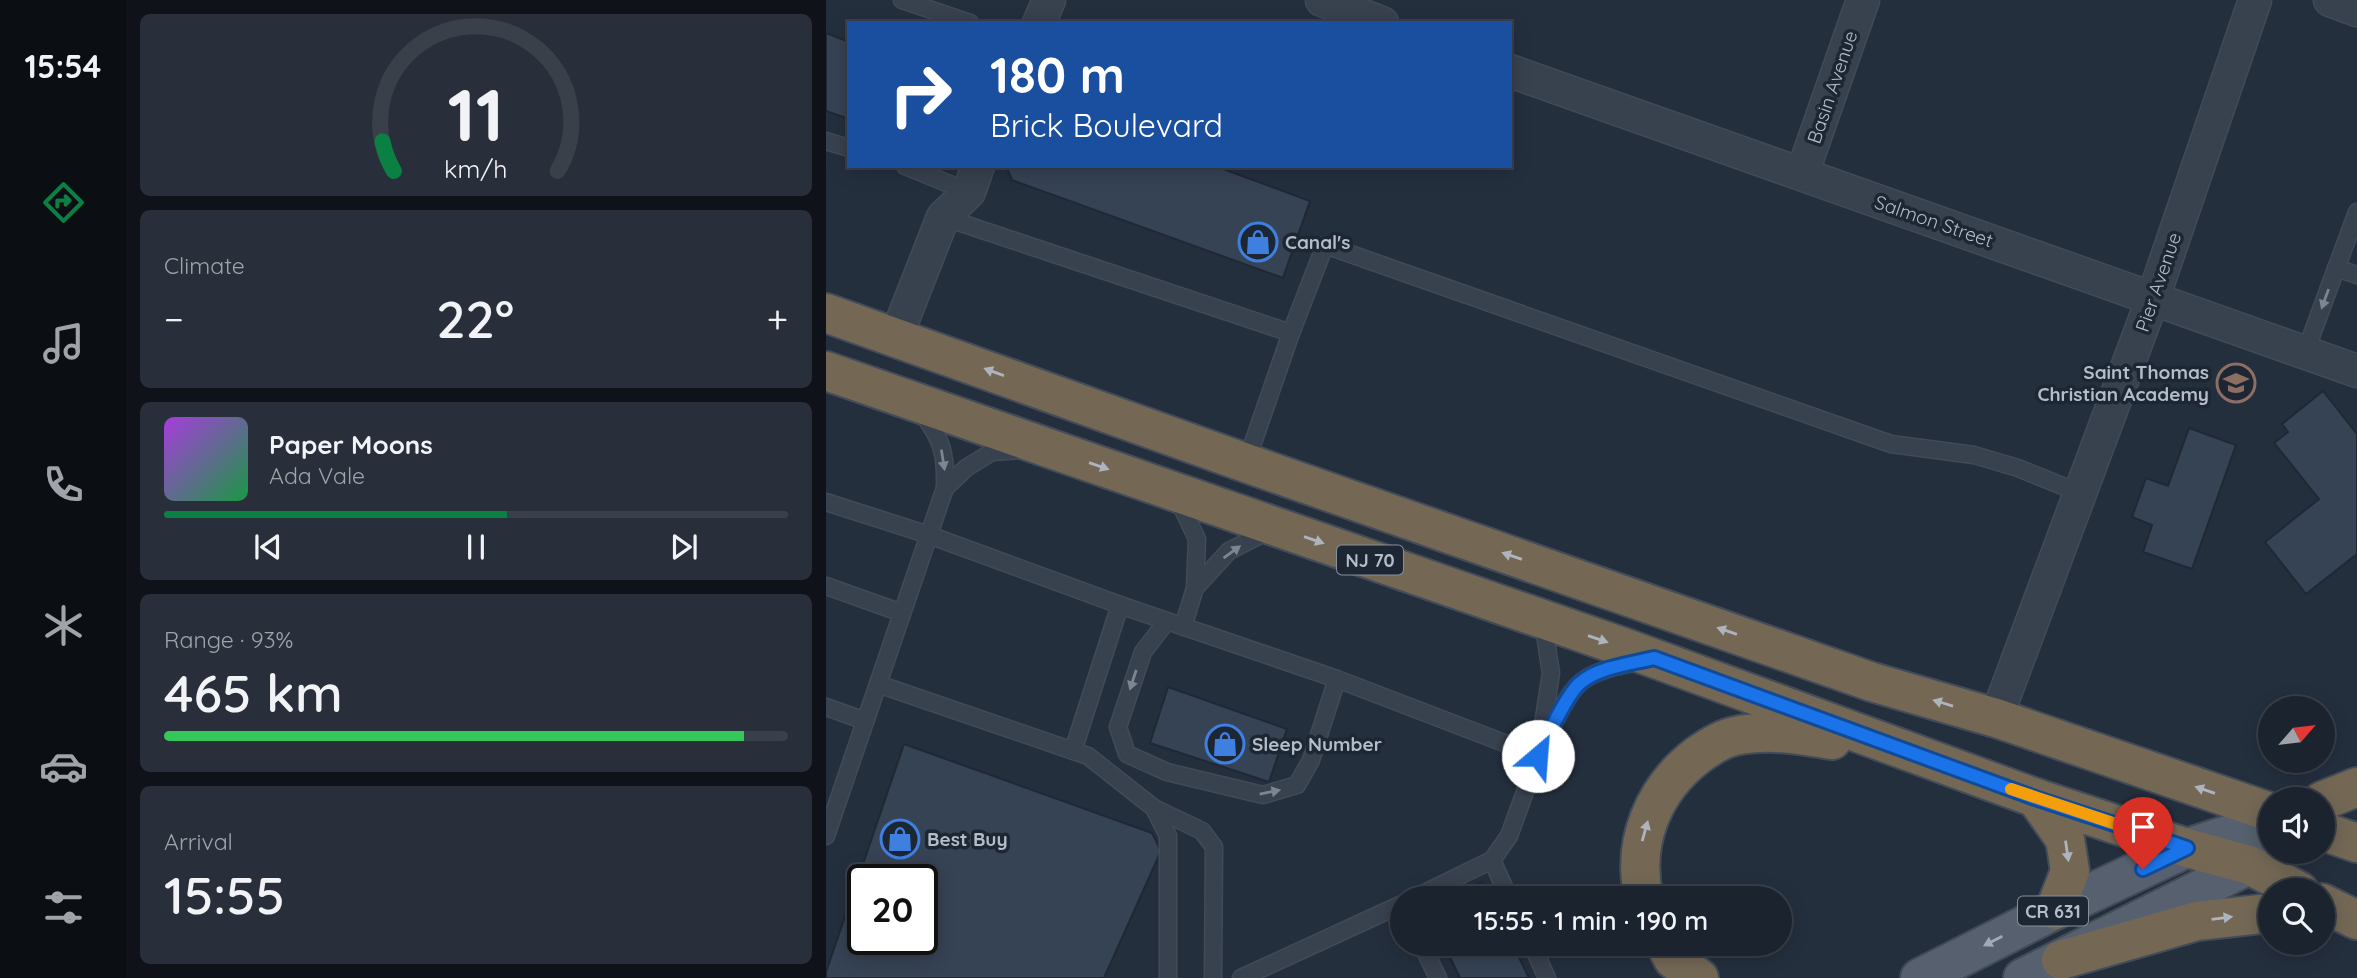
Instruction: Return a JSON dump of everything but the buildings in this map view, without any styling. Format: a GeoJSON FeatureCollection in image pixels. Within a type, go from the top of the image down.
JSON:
{"type":"FeatureCollection","features":[{"type":"Feature","properties":{"kind":"highway","name":"NJ 70"},"geometry":{"type":"LineString","coordinates":[[826,313],[1872,681],[1996,718],[2258,808]]}},
{"type":"Feature","properties":{"kind":"highway","name":"NJ 70"},"geometry":{"type":"LineString","coordinates":[[826,371],[1654,658],[2035,798],[2187,848],[2258,850]]}},
{"type":"Feature","properties":{"kind":"highway"},"geometry":{"type":"LineString","coordinates":[[1642,886],[1639,874],[1641,846],[1658,799],[1672,779],[1711,745],[1734,736],[1760,733],[1796,734],[1912,754]]}},
{"type":"Feature","properties":{"kind":"highway"},"geometry":{"type":"LineString","coordinates":[[2335,796],[2357,787]]}},
{"type":"Feature","properties":{"kind":"highway"},"geometry":{"type":"LineString","coordinates":[[2035,798],[2065,838],[2070,872],[2055,910]]}},
{"type":"Feature","properties":{"kind":"highway"},"geometry":{"type":"LineString","coordinates":[[2335,835],[2357,843]]}},
{"type":"Feature","properties":{"kind":"highway","name":"NJ 70"},"geometry":{"type":"LineString","coordinates":[[2273,864],[2286,878]]}},
{"type":"Feature","properties":{"kind":"highway"},"geometry":{"type":"LineString","coordinates":[[2061,960],[2197,921],[2258,914]]}},
{"type":"Feature","properties":{"kind":"highway"},"geometry":{"type":"LineString","coordinates":[[1672,956],[1699,978]]}},
{"type":"Feature","properties":{"kind":"main road"},"geometry":{"type":"LineString","coordinates":[[2187,848],[2258,825]]}},
{"type":"Feature","properties":{"kind":"main road","name":"CR 631"},"geometry":{"type":"LineString","coordinates":[[1920,978],[2187,848]]}},
{"type":"Feature","properties":{"kind":"main road","name":"CR 631"},"geometry":{"type":"LineString","coordinates":[[2024,978],[2258,851]]}},
{"type":"Feature","properties":{"kind":"street"},"geometry":{"type":"LineString","coordinates":[[1040,21],[1049,0]]}},
{"type":"Feature","properties":{"kind":"street"},"geometry":{"type":"LineString","coordinates":[[1322,0],[1377,21]]}},
{"type":"Feature","properties":{"kind":"street","name":"Basin Avenue"},"geometry":{"type":"LineString","coordinates":[[1802,174],[1863,0]]}},
{"type":"Feature","properties":{"kind":"street","name":"Pier Avenue"},"geometry":{"type":"LineString","coordinates":[[1996,718],[2153,298],[2255,0]]}},
{"type":"Feature","properties":{"kind":"street"},"geometry":{"type":"LineString","coordinates":[[2330,0],[2357,10]]}},
{"type":"Feature","properties":{"kind":"street","name":"Salmon Street"},"geometry":{"type":"LineString","coordinates":[[1512,72],[2357,372]]}},
{"type":"Feature","properties":{"kind":"street"},"geometry":{"type":"LineString","coordinates":[[896,337],[943,217],[974,179]]}},
{"type":"Feature","properties":{"kind":"lane"},"geometry":{"type":"LineString","coordinates":[[912,2],[964,21]]}},
{"type":"Feature","properties":{"kind":"lane"},"geometry":{"type":"LineString","coordinates":[[826,141],[847,147]]}},
{"type":"Feature","properties":{"kind":"lane"},"geometry":{"type":"LineString","coordinates":[[916,168],[974,179]]}},
{"type":"Feature","properties":{"kind":"lane"},"geometry":{"type":"LineString","coordinates":[[2305,353],[2357,212]]}},
{"type":"Feature","properties":{"kind":"lane"},"geometry":{"type":"LineString","coordinates":[[943,217],[1291,333]]}},
{"type":"Feature","properties":{"kind":"lane"},"geometry":{"type":"LineString","coordinates":[[1247,463],[1291,333],[1325,244],[1891,444],[1973,455],[2018,468],[2080,493]]}},
{"type":"Feature","properties":{"kind":"lane"},"geometry":{"type":"LineString","coordinates":[[2336,268],[2357,275]]}},
{"type":"Feature","properties":{"kind":"lane"},"geometry":{"type":"LineString","coordinates":[[826,836],[945,488],[945,464],[938,435],[913,400]]}},
{"type":"Feature","properties":{"kind":"lane"},"geometry":{"type":"LineString","coordinates":[[945,488],[966,468],[992,452],[1046,447]]}},
{"type":"Feature","properties":{"kind":"lane"},"geometry":{"type":"LineString","coordinates":[[1174,492],[1197,539],[1195,587],[1183,627]]}},
{"type":"Feature","properties":{"kind":"lane"},"geometry":{"type":"LineString","coordinates":[[826,502],[929,535],[1120,605],[1337,679],[1538,756]]}},
{"type":"Feature","properties":{"kind":"lane"},"geometry":{"type":"LineString","coordinates":[[1195,587],[1229,551],[1276,527]]}},
{"type":"Feature","properties":{"kind":"lane"},"geometry":{"type":"LineString","coordinates":[[826,586],[902,613]]}},
{"type":"Feature","properties":{"kind":"lane"},"geometry":{"type":"LineString","coordinates":[[1073,751],[1120,605]]}},
{"type":"Feature","properties":{"kind":"lane"},"geometry":{"type":"LineString","coordinates":[[1538,756],[1551,673],[1542,620]]}},
{"type":"Feature","properties":{"kind":"lane"},"geometry":{"type":"LineString","coordinates":[[1167,621],[1143,652],[1118,727],[1127,754],[1167,772],[1263,795],[1297,785],[1311,760],[1337,679]]}},
{"type":"Feature","properties":{"kind":"lane"},"geometry":{"type":"LineString","coordinates":[[1439,886],[1492,860],[1509,836],[1538,756],[1561,710],[1579,684],[1605,670],[1654,658]]}},
{"type":"Feature","properties":{"kind":"lane"},"geometry":{"type":"LineString","coordinates":[[878,684],[1088,756],[1154,808],[1202,831],[1214,847],[1213,978]]}},
{"type":"Feature","properties":{"kind":"lane"},"geometry":{"type":"LineString","coordinates":[[826,707],[865,721]]}},
{"type":"Feature","properties":{"kind":"lane"},"geometry":{"type":"LineString","coordinates":[[1154,808],[1168,836],[1168,978]]}},
{"type":"Feature","properties":{"kind":"lane"},"geometry":{"type":"LineString","coordinates":[[1492,860],[1504,886]]}},
{"type":"Feature","properties":{"kind":"lane"},"geometry":{"type":"LineString","coordinates":[[1247,977],[1390,910]]}},
{"type":"Feature","properties":{"kind":"lane"},"geometry":{"type":"LineString","coordinates":[[1427,956],[1438,978]]}},
{"type":"Feature","properties":{"kind":"lane"},"geometry":{"type":"LineString","coordinates":[[1537,956],[1547,978]]}},
{"type":"Feature","properties":{"kind":"slow traffic"},"geometry":{"type":"LineString","coordinates":[[2011,789],[2158,838]]}},
{"type":"Feature","properties":{"kind":"place","name":"Canal's"},"geometry":{"type":"Point","coordinates":[1258,242]}},
{"type":"Feature","properties":{"kind":"place","name":"Saint Thomas Christian Academy"},"geometry":{"type":"Point","coordinates":[2236,383]}},
{"type":"Feature","properties":{"kind":"place","name":"Sleep Number"},"geometry":{"type":"Point","coordinates":[1225,744]}},
{"type":"Feature","properties":{"kind":"place","name":"Best Buy"},"geometry":{"type":"Point","coordinates":[900,839]}},
{"type":"Feature","properties":{"kind":"route"},"geometry":{"type":"LineString","coordinates":[[1538,756],[1561,710],[1579,684],[1605,670],[1654,658],[1886,745],[2187,848],[2143,869]]}}]}
